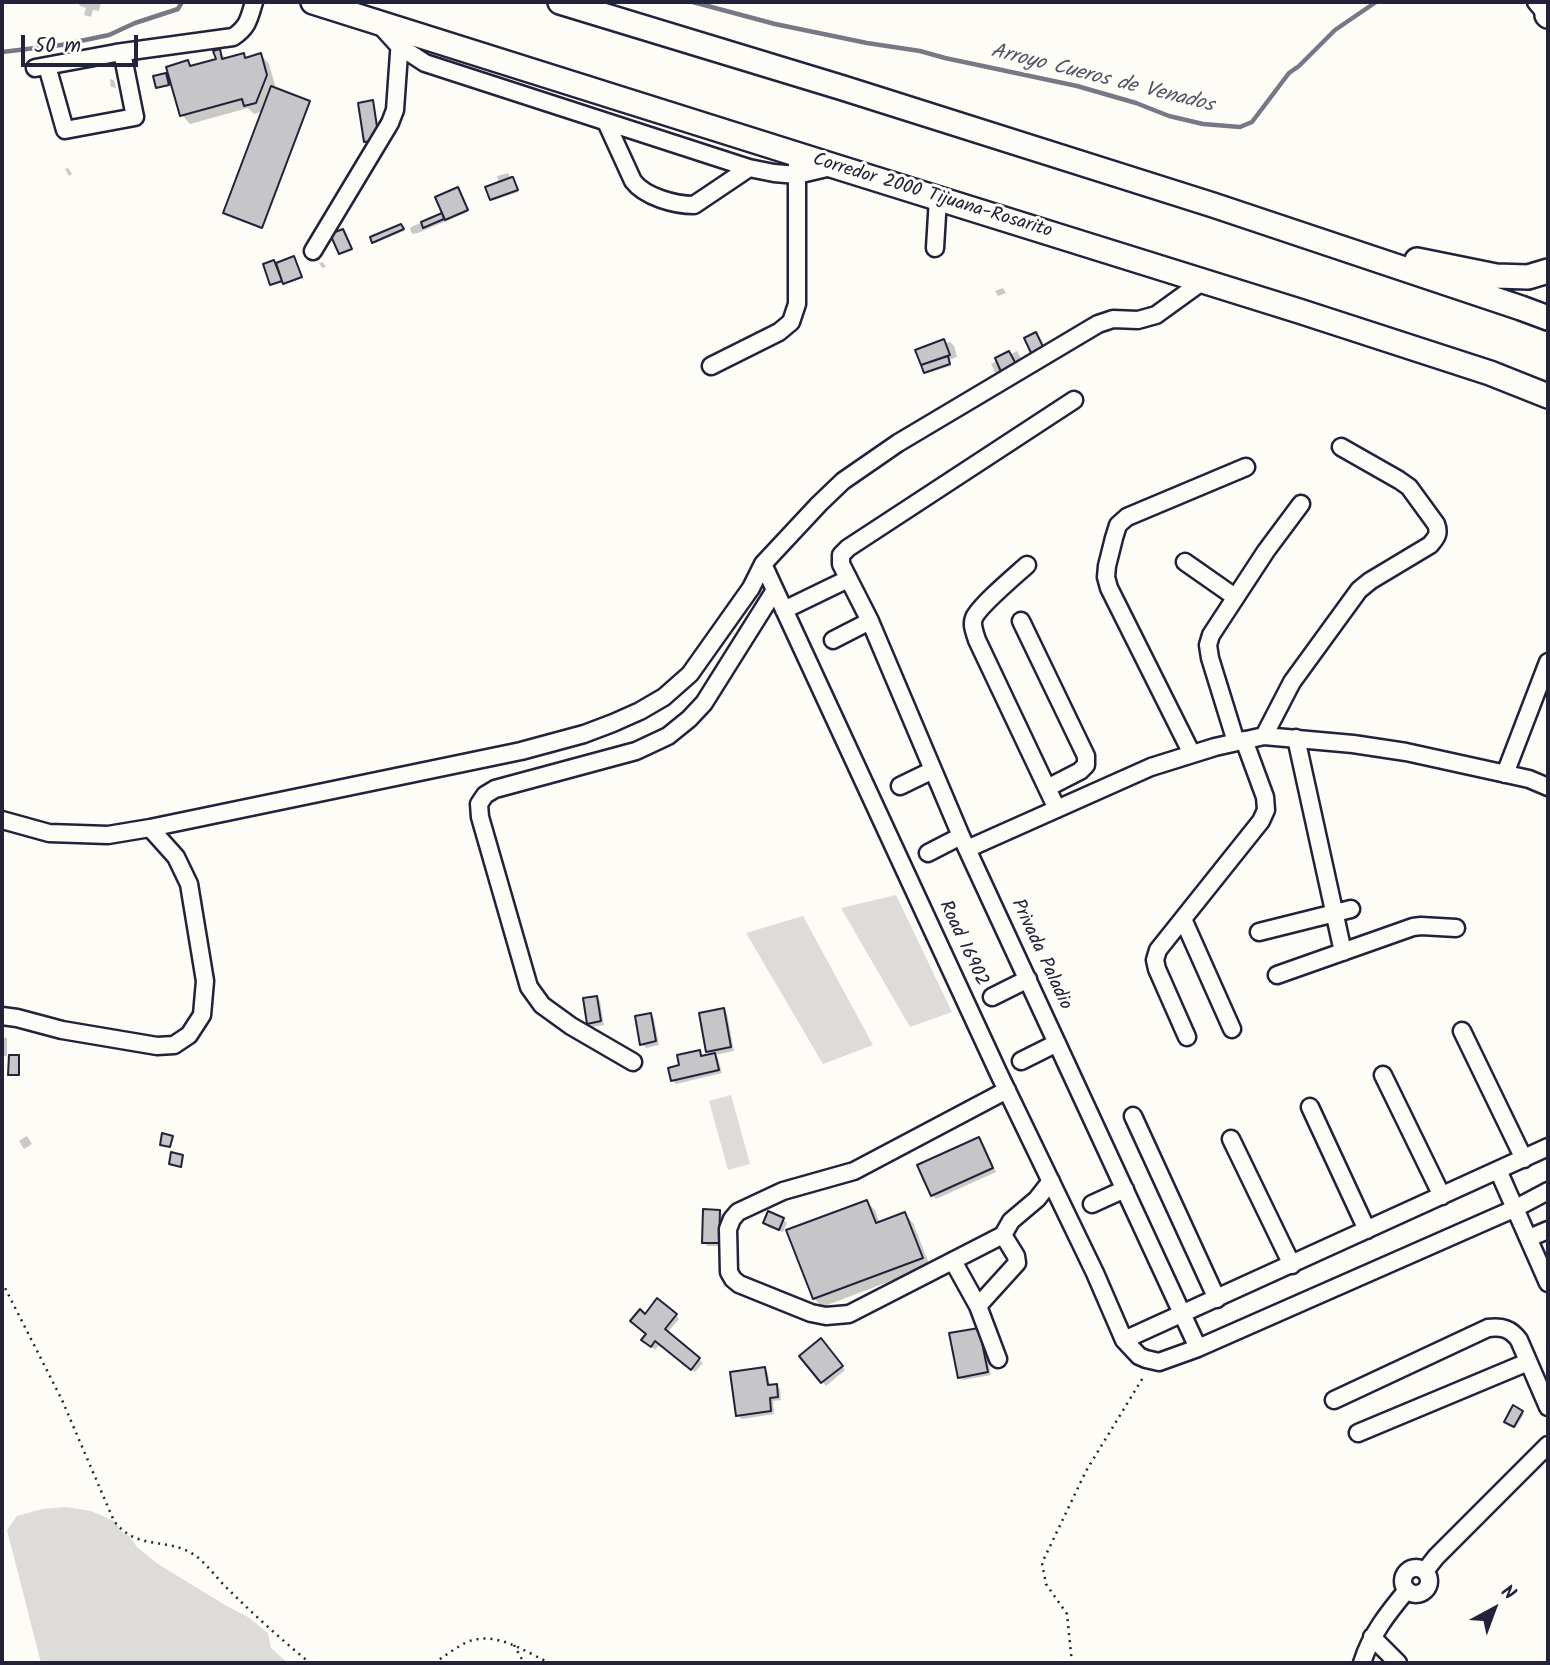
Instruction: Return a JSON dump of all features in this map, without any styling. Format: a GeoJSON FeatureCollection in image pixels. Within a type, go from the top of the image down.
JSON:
{"type":"FeatureCollection","features":[{"type":"Feature","properties":{"kind":"highway","name":"Corredor 2000 Tijuana-Rosarito"},"geometry":{"type":"LineString","coordinates":[[313,2],[377,22],[400,38],[797,164],[834,166],[938,198],[1490,373],[1548,396]]}},
{"type":"Feature","properties":{"kind":"highway"},"geometry":{"type":"LineString","coordinates":[[559,2],[1070,159],[1548,318]]}},
{"type":"Feature","properties":{"kind":"highway"},"geometry":{"type":"LineString","coordinates":[[1319,240],[1496,276],[1528,276],[1548,271]]}},
{"type":"Feature","properties":{"kind":"street"},"geometry":{"type":"LineString","coordinates":[[122,52],[135,117],[65,130],[41,67],[122,52],[233,37],[248,22],[254,2]]}},
{"type":"Feature","properties":{"kind":"street"},"geometry":{"type":"LineString","coordinates":[[400,38],[425,63],[749,168],[774,173],[797,164],[797,304],[790,322],[779,332],[711,366]]}},
{"type":"Feature","properties":{"kind":"street"},"geometry":{"type":"LineString","coordinates":[[313,251],[390,123],[395,110],[400,38]]}},
{"type":"Feature","properties":{"kind":"street"},"geometry":{"type":"LineString","coordinates":[[606,122],[633,181],[639,190],[649,195],[684,205],[694,205],[749,168]]}},
{"type":"Feature","properties":{"kind":"street"},"geometry":{"type":"LineString","coordinates":[[935,248],[938,198]]}},
{"type":"Feature","properties":{"kind":"street"},"geometry":{"type":"LineString","coordinates":[[2,820],[49,833],[108,835],[521,751],[613,723],[664,698],[690,674],[751,588],[763,564],[843,481],[898,443],[1098,324],[1113,319],[1138,320],[1156,315],[1203,281]]}},
{"type":"Feature","properties":{"kind":"street"},"geometry":{"type":"LineString","coordinates":[[784,610],[848,579],[841,564],[841,555],[848,548],[1073,400]]}},
{"type":"Feature","properties":{"kind":"street"},"geometry":{"type":"LineString","coordinates":[[1264,736],[1292,682],[1359,590],[1430,545],[1438,531],[1436,524],[1409,487],[1341,447]]}},
{"type":"Feature","properties":{"kind":"street"},"geometry":{"type":"LineString","coordinates":[[1192,754],[1109,588],[1107,566],[1118,525],[1127,517],[1246,467]]}},
{"type":"Feature","properties":{"kind":"street"},"geometry":{"type":"LineString","coordinates":[[1187,1037],[1157,969],[1155,960],[1158,950],[1261,821],[1266,810],[1265,797],[1240,741],[1210,658],[1208,645],[1217,624],[1301,504]]}},
{"type":"Feature","properties":{"kind":"street"},"geometry":{"type":"LineString","coordinates":[[1185,562],[1235,597]]}},
{"type":"Feature","properties":{"kind":"street","name":"Road 16902"},"geometry":{"type":"LineString","coordinates":[[763,564],[1007,1090],[1098,1279],[1124,1340]]}},
{"type":"Feature","properties":{"kind":"street"},"geometry":{"type":"LineString","coordinates":[[1027,565],[980,609],[974,618],[973,627],[1057,809]]}},
{"type":"Feature","properties":{"kind":"street","name":"Privada Paladio"},"geometry":{"type":"LineString","coordinates":[[848,579],[870,621],[964,842],[1198,1348]]}},
{"type":"Feature","properties":{"kind":"street"},"geometry":{"type":"LineString","coordinates":[[633,1062],[571,1026],[542,1005],[529,988],[480,817],[479,804],[485,795],[495,789],[636,751],[668,736],[704,703],[775,590]]}},
{"type":"Feature","properties":{"kind":"street"},"geometry":{"type":"LineString","coordinates":[[833,640],[870,621]]}},
{"type":"Feature","properties":{"kind":"street"},"geometry":{"type":"LineString","coordinates":[[1021,621],[1086,756],[1086,765],[1080,771],[1047,788]]}},
{"type":"Feature","properties":{"kind":"street"},"geometry":{"type":"LineString","coordinates":[[1504,774],[1548,662]]}},
{"type":"Feature","properties":{"kind":"street"},"geometry":{"type":"LineString","coordinates":[[928,853],[1057,809],[1151,767],[1264,736],[1406,752],[1529,779],[1548,787]]}},
{"type":"Feature","properties":{"kind":"street"},"geometry":{"type":"LineString","coordinates":[[1296,738],[1343,952]]}},
{"type":"Feature","properties":{"kind":"street"},"geometry":{"type":"LineString","coordinates":[[900,786],[933,770]]}},
{"type":"Feature","properties":{"kind":"street"},"geometry":{"type":"LineString","coordinates":[[2,1016],[62,1030],[157,1046],[174,1045],[189,1035],[202,1015],[205,981],[189,884],[176,857],[150,828]]}},
{"type":"Feature","properties":{"kind":"street"},"geometry":{"type":"LineString","coordinates":[[1259,932],[1350,909]]}},
{"type":"Feature","properties":{"kind":"street"},"geometry":{"type":"LineString","coordinates":[[1184,919],[1232,1030]]}},
{"type":"Feature","properties":{"kind":"street"},"geometry":{"type":"LineString","coordinates":[[1277,975],[1413,927],[1455,928]]}},
{"type":"Feature","properties":{"kind":"street"},"geometry":{"type":"LineString","coordinates":[[992,997],[1028,979]]}},
{"type":"Feature","properties":{"kind":"street"},"geometry":{"type":"LineString","coordinates":[[1462,1031],[1524,1159]]}},
{"type":"Feature","properties":{"kind":"street"},"geometry":{"type":"LineString","coordinates":[[1021,1061],[1058,1042]]}},
{"type":"Feature","properties":{"kind":"street"},"geometry":{"type":"LineString","coordinates":[[1383,1075],[1443,1196]]}},
{"type":"Feature","properties":{"kind":"street"},"geometry":{"type":"LineString","coordinates":[[1007,1090],[854,1171],[783,1191],[738,1212],[728,1229],[729,1272],[739,1284],[811,1313],[826,1316],[849,1314],[1003,1235],[1011,1221],[1037,1199],[1051,1181]]}},
{"type":"Feature","properties":{"kind":"street"},"geometry":{"type":"LineString","coordinates":[[1310,1107],[1367,1230]]}},
{"type":"Feature","properties":{"kind":"street"},"geometry":{"type":"LineString","coordinates":[[1133,1116],[1217,1299]]}},
{"type":"Feature","properties":{"kind":"street"},"geometry":{"type":"LineString","coordinates":[[1231,1139],[1292,1265]]}},
{"type":"Feature","properties":{"kind":"street"},"geometry":{"type":"LineString","coordinates":[[1548,1147],[1124,1340],[1139,1356],[1153,1361],[1164,1361],[1516,1209],[1548,1191]]}},
{"type":"Feature","properties":{"kind":"street"},"geometry":{"type":"LineString","coordinates":[[1498,1170],[1548,1283]]}},
{"type":"Feature","properties":{"kind":"street"},"geometry":{"type":"LineString","coordinates":[[1092,1204],[1125,1189]]}},
{"type":"Feature","properties":{"kind":"street"},"geometry":{"type":"LineString","coordinates":[[1529,1238],[1548,1230]]}},
{"type":"Feature","properties":{"kind":"street"},"geometry":{"type":"LineString","coordinates":[[978,1306],[1017,1263],[1016,1256],[1003,1235]]}},
{"type":"Feature","properties":{"kind":"street"},"geometry":{"type":"LineString","coordinates":[[953,1261],[978,1306],[998,1359]]}},
{"type":"Feature","properties":{"kind":"street"},"geometry":{"type":"LineString","coordinates":[[1334,1400],[1488,1328],[1503,1327],[1514,1334],[1548,1407]]}},
{"type":"Feature","properties":{"kind":"street"},"geometry":{"type":"LineString","coordinates":[[1358,1433],[1528,1362]]}},
{"type":"Feature","properties":{"kind":"street"},"geometry":{"type":"LineString","coordinates":[[1362,1663],[1372,1637],[1407,1590],[1416,1594],[1426,1590],[1429,1581],[1425,1571],[1436,1557],[1548,1445]]}},
{"type":"Feature","properties":{"kind":"street"},"geometry":{"type":"LineString","coordinates":[[1372,1637],[1398,1663]]}},
{"type":"Feature","properties":{"kind":"path"},"geometry":{"type":"LineString","coordinates":[[2,1282],[62,1400],[114,1521],[121,1531],[144,1542],[180,1548],[196,1557],[244,1605],[310,1663]]}},
{"type":"Feature","properties":{"kind":"path"},"geometry":{"type":"LineString","coordinates":[[1072,1663],[1067,1614],[1046,1584],[1042,1563],[1086,1471],[1153,1361]]}},
{"type":"Feature","properties":{"kind":"path"},"geometry":{"type":"LineString","coordinates":[[434,1663],[470,1641],[483,1639],[514,1645],[550,1663]]}},
{"type":"Feature","properties":{"kind":"path"},"geometry":{"type":"LineString","coordinates":[[514,1645],[524,1663]]}},
{"type":"Feature","properties":{"kind":"shaded area"},"geometry":{"type":"Polygon","coordinates":[[[896,895],[952,1012],[910,1027],[841,908],[896,895]]]}},
{"type":"Feature","properties":{"kind":"shaded area"},"geometry":{"type":"Polygon","coordinates":[[[803,916],[873,1045],[823,1064],[746,933],[803,916]]]}},
{"type":"Feature","properties":{"kind":"shaded area"},"geometry":{"type":"Polygon","coordinates":[[[731,1095],[750,1164],[728,1170],[709,1101],[731,1095]]]}},
{"type":"Feature","properties":{"kind":"shaded area"},"geometry":{"type":"Polygon","coordinates":[[[67,1507],[91,1511],[114,1521],[137,1547],[158,1564],[248,1617],[268,1633],[271,1648],[288,1663],[41,1663],[7,1530],[17,1516],[42,1509],[67,1507]]]}},
{"type":"Feature","properties":{"kind":"building"},"geometry":{"type":"Polygon","coordinates":[[[220,49],[222,59],[244,53],[245,58],[261,53],[267,75],[256,103],[244,106],[242,99],[180,116],[166,67],[188,60],[190,66],[216,59],[213,51],[220,49]]]}},
{"type":"Feature","properties":{"kind":"building"},"geometry":{"type":"Polygon","coordinates":[[[166,73],[169,85],[156,88],[153,76],[166,73]]]}},
{"type":"Feature","properties":{"kind":"building"},"geometry":{"type":"Polygon","coordinates":[[[271,86],[310,101],[262,228],[223,213],[271,86]]]}},
{"type":"Feature","properties":{"kind":"building"},"geometry":{"type":"Polygon","coordinates":[[[373,100],[379,140],[364,142],[358,103],[373,100]]]}},
{"type":"Feature","properties":{"kind":"building"},"geometry":{"type":"Polygon","coordinates":[[[513,177],[518,190],[490,200],[485,187],[513,177]]]}},
{"type":"Feature","properties":{"kind":"building"},"geometry":{"type":"Polygon","coordinates":[[[458,187],[468,210],[445,220],[435,197],[458,187]]]}},
{"type":"Feature","properties":{"kind":"building"},"geometry":{"type":"Polygon","coordinates":[[[442,213],[444,219],[423,228],[421,222],[442,213]]]}},
{"type":"Feature","properties":{"kind":"building"},"geometry":{"type":"Polygon","coordinates":[[[401,224],[404,229],[372,243],[370,237],[401,224]]]}},
{"type":"Feature","properties":{"kind":"building"},"geometry":{"type":"Polygon","coordinates":[[[343,229],[352,249],[339,254],[330,234],[343,229]]]}},
{"type":"Feature","properties":{"kind":"building"},"geometry":{"type":"Polygon","coordinates":[[[294,256],[302,277],[283,284],[276,263],[294,256]]]}},
{"type":"Feature","properties":{"kind":"building"},"geometry":{"type":"Polygon","coordinates":[[[274,260],[282,281],[270,285],[263,264],[274,260]]]}},
{"type":"Feature","properties":{"kind":"building"},"geometry":{"type":"Polygon","coordinates":[[[1036,332],[1045,351],[1033,357],[1024,338],[1036,332]]]}},
{"type":"Feature","properties":{"kind":"building"},"geometry":{"type":"Polygon","coordinates":[[[944,339],[950,355],[921,365],[915,350],[944,339]]]}},
{"type":"Feature","properties":{"kind":"building"},"geometry":{"type":"Polygon","coordinates":[[[1009,351],[1017,366],[1002,374],[995,358],[1009,351]]]}},
{"type":"Feature","properties":{"kind":"building"},"geometry":{"type":"Polygon","coordinates":[[[948,356],[950,364],[924,373],[921,365],[948,356]]]}},
{"type":"Feature","properties":{"kind":"building"},"geometry":{"type":"Polygon","coordinates":[[[597,996],[601,1021],[587,1024],[583,998],[597,996]]]}},
{"type":"Feature","properties":{"kind":"building"},"geometry":{"type":"Polygon","coordinates":[[[724,1008],[731,1047],[706,1052],[699,1013],[724,1008]]]}},
{"type":"Feature","properties":{"kind":"building"},"geometry":{"type":"Polygon","coordinates":[[[651,1013],[656,1041],[640,1045],[635,1016],[651,1013]]]}},
{"type":"Feature","properties":{"kind":"building"},"geometry":{"type":"Polygon","coordinates":[[[700,1050],[701,1056],[715,1053],[719,1070],[671,1081],[668,1068],[679,1065],[677,1055],[700,1050]]]}},
{"type":"Feature","properties":{"kind":"building"},"geometry":{"type":"Polygon","coordinates":[[[9,1055],[19,1055],[19,1075],[8,1075],[9,1055]]]}},
{"type":"Feature","properties":{"kind":"building"},"geometry":{"type":"Polygon","coordinates":[[[162,1133],[173,1136],[170,1147],[160,1145],[162,1133]]]}},
{"type":"Feature","properties":{"kind":"building"},"geometry":{"type":"Polygon","coordinates":[[[979,1137],[993,1168],[931,1196],[917,1165],[979,1137]]]}},
{"type":"Feature","properties":{"kind":"building"},"geometry":{"type":"Polygon","coordinates":[[[171,1152],[183,1155],[181,1167],[169,1164],[171,1152]]]}},
{"type":"Feature","properties":{"kind":"building"},"geometry":{"type":"Polygon","coordinates":[[[867,1200],[876,1223],[905,1212],[923,1258],[813,1299],[786,1230],[867,1200]]]}},
{"type":"Feature","properties":{"kind":"building"},"geometry":{"type":"Polygon","coordinates":[[[703,1209],[720,1210],[719,1243],[702,1243],[703,1209]]]}},
{"type":"Feature","properties":{"kind":"building"},"geometry":{"type":"Polygon","coordinates":[[[768,1211],[784,1218],[779,1230],[763,1223],[768,1211]]]}},
{"type":"Feature","properties":{"kind":"building"},"geometry":{"type":"Polygon","coordinates":[[[657,1298],[677,1314],[665,1329],[700,1358],[691,1370],[655,1341],[651,1347],[641,1340],[646,1334],[630,1321],[640,1309],[645,1314],[657,1298]]]}},
{"type":"Feature","properties":{"kind":"building"},"geometry":{"type":"Polygon","coordinates":[[[979,1328],[988,1372],[958,1378],[949,1333],[979,1328]]]}},
{"type":"Feature","properties":{"kind":"building"},"geometry":{"type":"Polygon","coordinates":[[[821,1338],[843,1366],[821,1383],[799,1356],[821,1338]]]}},
{"type":"Feature","properties":{"kind":"building"},"geometry":{"type":"Polygon","coordinates":[[[765,1367],[768,1385],[777,1384],[778,1397],[770,1398],[771,1411],[736,1416],[730,1372],[765,1367]]]}},
{"type":"Feature","properties":{"kind":"building"},"geometry":{"type":"Polygon","coordinates":[[[1513,1405],[1523,1411],[1514,1427],[1504,1422],[1513,1405]]]}},
{"type":"Feature","properties":{"kind":"waterway","name":"Arroyo Cueros de Venados"},"geometry":{"type":"LineString","coordinates":[[2,52],[61,45],[109,35],[178,9],[182,2]]}},
{"type":"Feature","properties":{"kind":"waterway","name":"Arroyo Cueros de Venados"},"geometry":{"type":"LineString","coordinates":[[693,2],[775,24],[920,51],[1077,86],[1136,103],[1169,116],[1203,124],[1240,127],[1252,122],[1289,73],[1335,30],[1376,2]]}}]}
